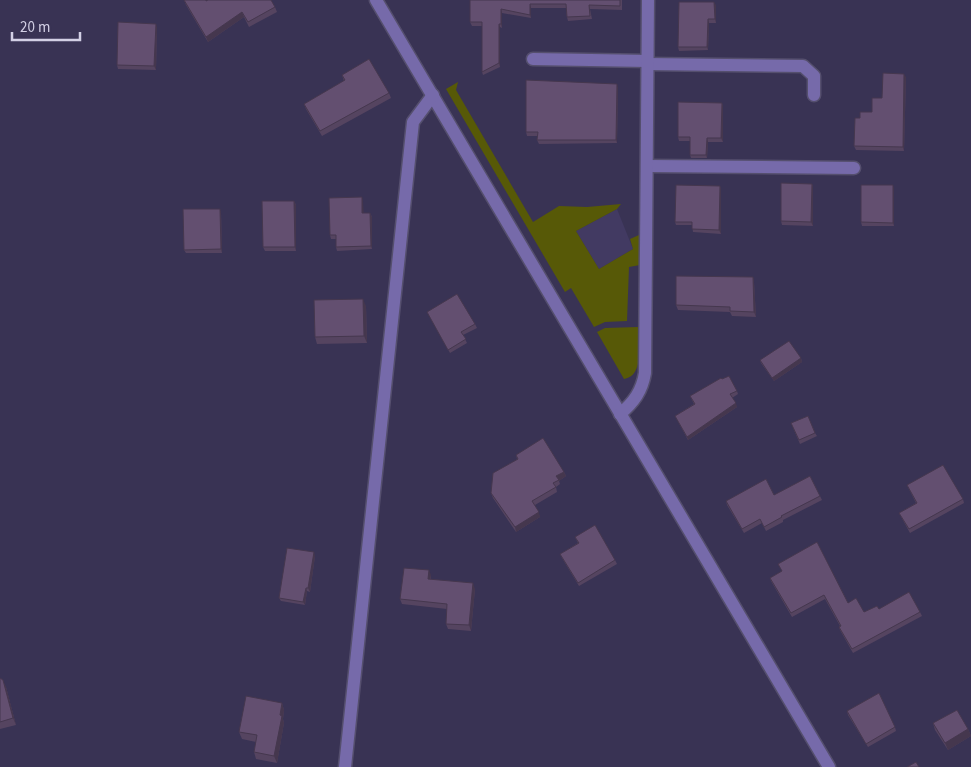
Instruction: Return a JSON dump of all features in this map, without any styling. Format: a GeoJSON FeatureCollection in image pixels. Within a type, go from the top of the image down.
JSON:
{"type":"FeatureCollection","features":[{"type":"Feature","properties":{"kind":"street"},"geometry":{"type":"LineString","coordinates":[[376,0],[829,767]]}},
{"type":"Feature","properties":{"kind":"street"},"geometry":{"type":"LineString","coordinates":[[620,414],[634,402],[643,386],[645,373],[649,166],[648,0]]}},
{"type":"Feature","properties":{"kind":"street"},"geometry":{"type":"LineString","coordinates":[[533,59],[803,66],[814,76],[814,95]]}},
{"type":"Feature","properties":{"kind":"street"},"geometry":{"type":"LineString","coordinates":[[346,767],[413,122],[433,95]]}},
{"type":"Feature","properties":{"kind":"street"},"geometry":{"type":"LineString","coordinates":[[649,166],[854,168]]}},
{"type":"Feature","properties":{"kind":"shaded area"},"geometry":{"type":"Polygon","coordinates":[[[458,82],[456,90],[533,222],[559,206],[587,207],[621,204],[617,209],[576,231],[599,269],[633,249],[630,239],[639,235],[640,265],[629,267],[627,321],[605,322],[594,327],[571,288],[565,292],[446,89],[458,82]]]}},
{"type":"Feature","properties":{"kind":"shaded area"},"geometry":{"type":"Polygon","coordinates":[[[617,209],[633,249],[599,269],[576,231],[617,209]]]}},
{"type":"Feature","properties":{"kind":"shaded area"},"geometry":{"type":"Polygon","coordinates":[[[638,327],[638,365],[631,377],[624,379],[597,332],[605,328],[638,327]]]}},
{"type":"Feature","properties":{"kind":"building"},"geometry":{"type":"Polygon","coordinates":[[[184,0],[271,0],[275,7],[248,22],[242,12],[206,37],[184,0]]]}},
{"type":"Feature","properties":{"kind":"building"},"geometry":{"type":"Polygon","coordinates":[[[470,0],[620,0],[620,6],[589,5],[590,16],[567,17],[566,4],[530,4],[530,15],[501,9],[499,63],[482,72],[482,22],[470,22],[470,0]]]}},
{"type":"Feature","properties":{"kind":"building"},"geometry":{"type":"Polygon","coordinates":[[[679,2],[714,2],[715,19],[708,19],[707,47],[678,47],[679,2]]]}},
{"type":"Feature","properties":{"kind":"building"},"geometry":{"type":"Polygon","coordinates":[[[118,22],[156,24],[154,66],[117,65],[118,22]]]}},
{"type":"Feature","properties":{"kind":"building"},"geometry":{"type":"Polygon","coordinates":[[[369,59],[389,93],[320,131],[304,104],[345,80],[342,75],[369,59]]]}},
{"type":"Feature","properties":{"kind":"building"},"geometry":{"type":"Polygon","coordinates":[[[883,73],[904,74],[903,147],[854,146],[855,118],[860,118],[860,112],[872,112],[872,98],[882,98],[883,73]]]}},
{"type":"Feature","properties":{"kind":"building"},"geometry":{"type":"Polygon","coordinates":[[[526,80],[617,84],[616,140],[537,140],[538,132],[526,132],[526,80]]]}},
{"type":"Feature","properties":{"kind":"building"},"geometry":{"type":"Polygon","coordinates":[[[678,102],[722,103],[721,138],[707,138],[706,155],[690,155],[690,137],[678,137],[678,102]]]}},
{"type":"Feature","properties":{"kind":"building"},"geometry":{"type":"Polygon","coordinates":[[[781,183],[812,184],[811,222],[781,221],[781,183]]]}},
{"type":"Feature","properties":{"kind":"building"},"geometry":{"type":"Polygon","coordinates":[[[676,185],[720,186],[719,230],[692,229],[692,222],[675,222],[676,185]]]}},
{"type":"Feature","properties":{"kind":"building"},"geometry":{"type":"Polygon","coordinates":[[[861,185],[893,185],[893,223],[861,222],[861,185]]]}},
{"type":"Feature","properties":{"kind":"building"},"geometry":{"type":"Polygon","coordinates":[[[362,197],[362,213],[370,213],[371,246],[336,247],[336,235],[330,235],[329,198],[362,197]]]}},
{"type":"Feature","properties":{"kind":"building"},"geometry":{"type":"Polygon","coordinates":[[[262,201],[294,201],[295,247],[263,247],[262,201]]]}},
{"type":"Feature","properties":{"kind":"building"},"geometry":{"type":"Polygon","coordinates":[[[183,209],[220,209],[221,249],[184,250],[183,209]]]}},
{"type":"Feature","properties":{"kind":"building"},"geometry":{"type":"Polygon","coordinates":[[[676,276],[753,277],[754,312],[730,311],[730,307],[676,305],[676,276]]]}},
{"type":"Feature","properties":{"kind":"building"},"geometry":{"type":"Polygon","coordinates":[[[457,294],[475,324],[461,332],[466,339],[448,350],[427,312],[457,294]]]}},
{"type":"Feature","properties":{"kind":"building"},"geometry":{"type":"Polygon","coordinates":[[[363,299],[364,336],[315,337],[314,300],[363,299]]]}},
{"type":"Feature","properties":{"kind":"building"},"geometry":{"type":"Polygon","coordinates":[[[789,341],[801,358],[772,378],[760,360],[789,341]]]}},
{"type":"Feature","properties":{"kind":"building"},"geometry":{"type":"Polygon","coordinates":[[[729,376],[737,391],[730,394],[736,403],[687,437],[675,416],[695,404],[690,396],[721,378],[729,376]]]}},
{"type":"Feature","properties":{"kind":"building"},"geometry":{"type":"Polygon","coordinates":[[[808,416],[815,433],[799,440],[791,423],[808,416]]]}},
{"type":"Feature","properties":{"kind":"building"},"geometry":{"type":"Polygon","coordinates":[[[543,438],[564,472],[556,476],[559,480],[553,483],[556,487],[532,501],[539,512],[515,527],[491,493],[493,473],[518,459],[516,455],[543,438]]]}},
{"type":"Feature","properties":{"kind":"building"},"geometry":{"type":"Polygon","coordinates":[[[943,465],[963,499],[909,529],[899,513],[917,503],[907,485],[943,465]]]}},
{"type":"Feature","properties":{"kind":"building"},"geometry":{"type":"Polygon","coordinates":[[[810,476],[820,496],[764,527],[760,519],[742,529],[726,501],[766,479],[774,495],[810,476]]]}},
{"type":"Feature","properties":{"kind":"building"},"geometry":{"type":"Polygon","coordinates":[[[595,525],[615,560],[578,583],[560,554],[579,543],[575,537],[595,525]]]}},
{"type":"Feature","properties":{"kind":"building"},"geometry":{"type":"Polygon","coordinates":[[[817,542],[848,603],[856,598],[864,612],[877,606],[879,609],[909,592],[920,612],[852,649],[824,595],[791,613],[770,578],[782,571],[778,564],[817,542]]]}},
{"type":"Feature","properties":{"kind":"building"},"geometry":{"type":"Polygon","coordinates":[[[287,548],[314,552],[308,588],[306,588],[303,602],[279,598],[287,548]]]}},
{"type":"Feature","properties":{"kind":"building"},"geometry":{"type":"Polygon","coordinates":[[[404,568],[429,570],[428,579],[473,583],[469,625],[446,624],[447,604],[400,599],[404,568]]]}},
{"type":"Feature","properties":{"kind":"building"},"geometry":{"type":"Polygon","coordinates":[[[0,678],[3,680],[13,718],[0,722],[0,678]]]}},
{"type":"Feature","properties":{"kind":"building"},"geometry":{"type":"Polygon","coordinates":[[[879,693],[895,727],[866,744],[847,711],[879,693]]]}},
{"type":"Feature","properties":{"kind":"building"},"geometry":{"type":"Polygon","coordinates":[[[246,696],[282,703],[280,715],[282,716],[274,756],[254,752],[257,735],[239,732],[246,696]]]}},
{"type":"Feature","properties":{"kind":"building"},"geometry":{"type":"Polygon","coordinates":[[[957,710],[968,729],[945,743],[933,723],[957,710]]]}},
{"type":"Feature","properties":{"kind":"building"},"geometry":{"type":"Polygon","coordinates":[[[916,762],[919,767],[907,767],[916,762]]]}}]}
